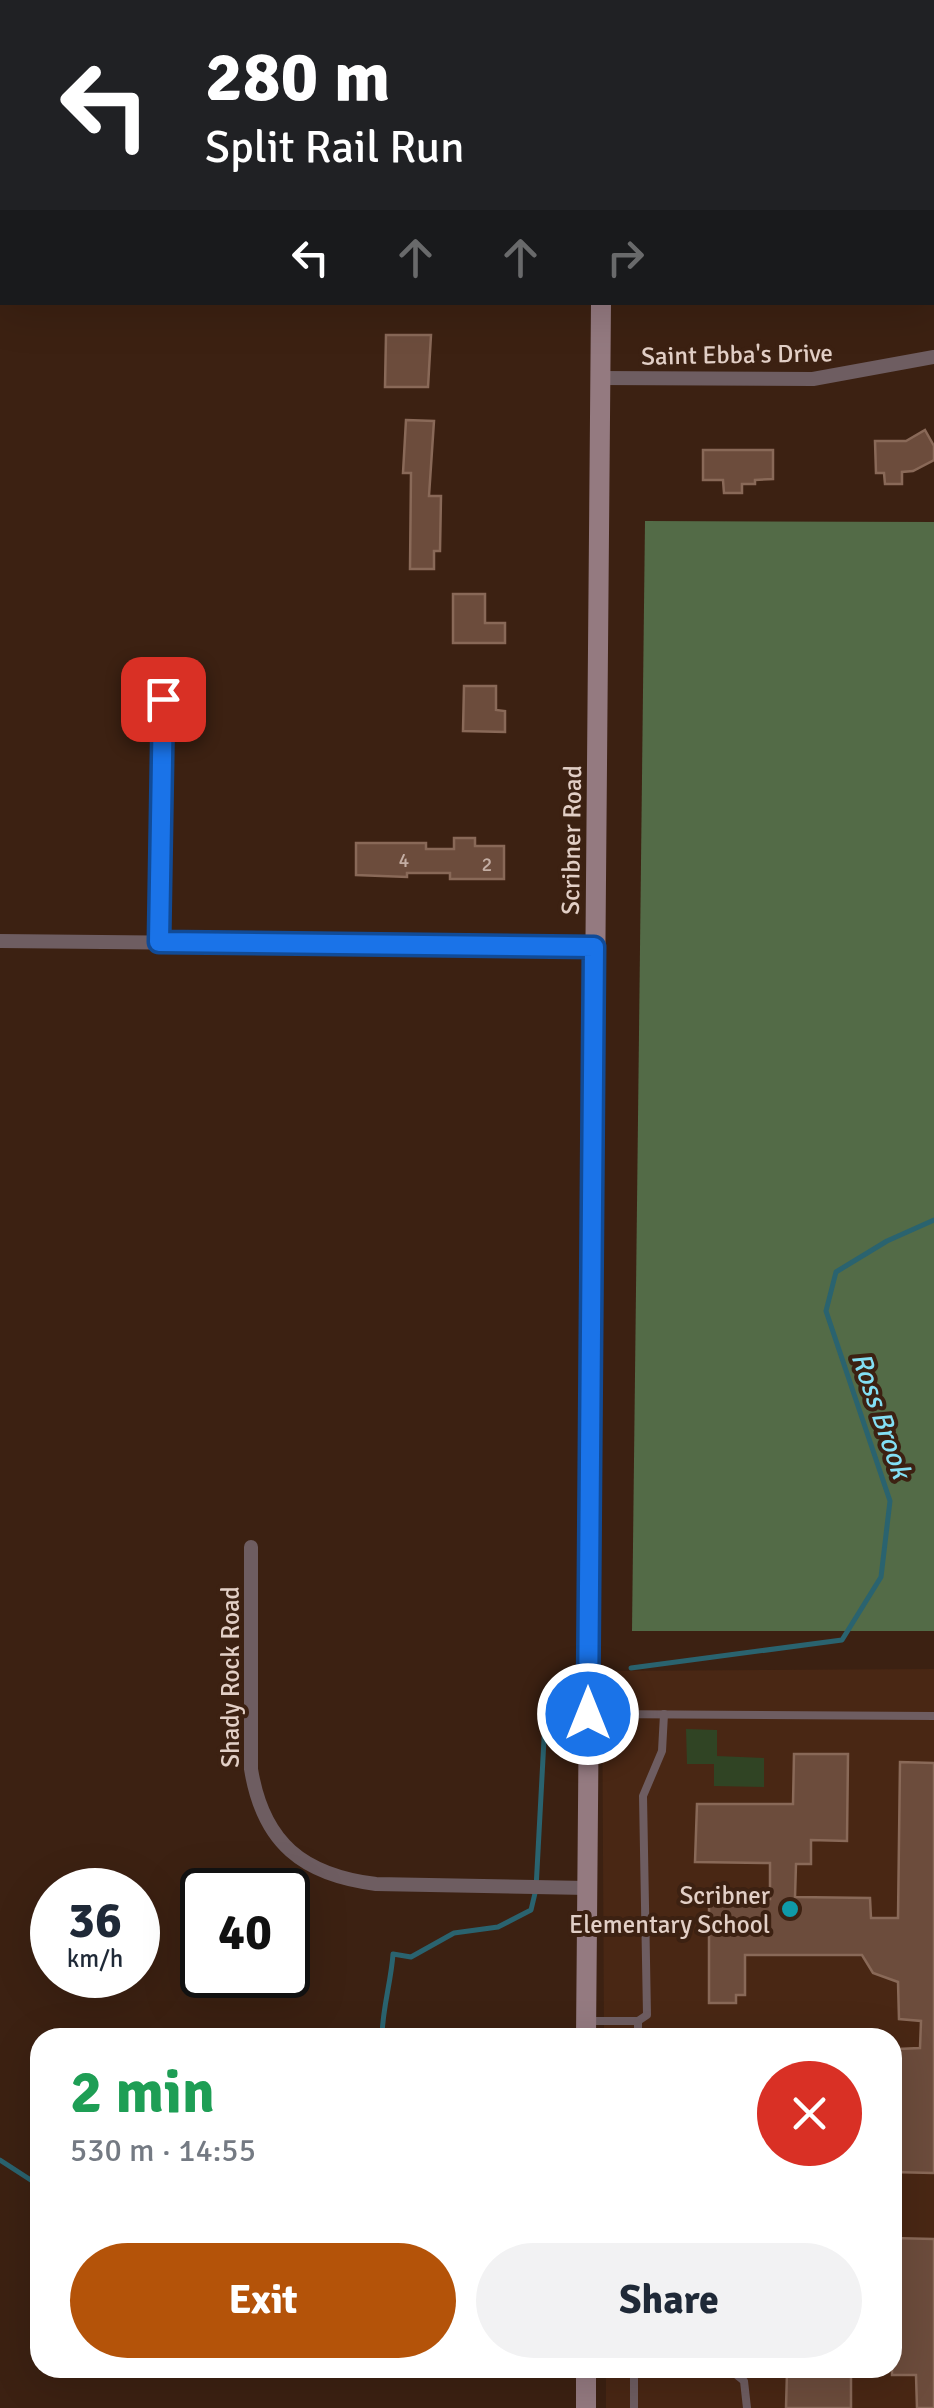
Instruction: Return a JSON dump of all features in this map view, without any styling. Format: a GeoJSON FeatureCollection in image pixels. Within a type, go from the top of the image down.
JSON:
{"type":"FeatureCollection","features":[{"type":"Feature","properties":{"kind":"street","name":"Scribner Road"},"geometry":{"type":"LineString","coordinates":[[586,2028],[601,305]]}},
{"type":"Feature","properties":{"kind":"street","name":"Saint Ebba's Drive"},"geometry":{"type":"LineString","coordinates":[[599,378],[813,379],[934,358]]}},
{"type":"Feature","properties":{"kind":"street"},"geometry":{"type":"LineString","coordinates":[[159,942],[163,699]]}},
{"type":"Feature","properties":{"kind":"street"},"geometry":{"type":"LineString","coordinates":[[0,941],[594,947]]}},
{"type":"Feature","properties":{"kind":"street","name":"Shady Rock Road"},"geometry":{"type":"LineString","coordinates":[[252,1546],[252,1769],[256,1800],[268,1826],[288,1850],[312,1867],[345,1880],[376,1884],[587,1888]]}},
{"type":"Feature","properties":{"kind":"street"},"geometry":{"type":"LineString","coordinates":[[586,2378],[586,2408]]}},
{"type":"Feature","properties":{"kind":"lane"},"geometry":{"type":"LineString","coordinates":[[588,1714],[934,1716]]}},
{"type":"Feature","properties":{"kind":"lane"},"geometry":{"type":"LineString","coordinates":[[592,2028],[638,2021],[647,2015],[642,1796],[662,1751],[664,1714]]}},
{"type":"Feature","properties":{"kind":"lane"},"geometry":{"type":"LineString","coordinates":[[638,2021],[638,2028]]}},
{"type":"Feature","properties":{"kind":"lane"},"geometry":{"type":"LineString","coordinates":[[634,2378],[634,2408]]}},
{"type":"Feature","properties":{"kind":"lane"},"geometry":{"type":"LineString","coordinates":[[740,2378],[747,2408]]}},
{"type":"Feature","properties":{"kind":"shaded area"},"geometry":{"type":"Polygon","coordinates":[[[934,1669],[934,2408],[606,2408],[606,2378],[902,2378],[902,2028],[604,2028],[602,1671],[934,1669]]]}},
{"type":"Feature","properties":{"kind":"green space"},"geometry":{"type":"Polygon","coordinates":[[[645,521],[934,522],[934,1631],[632,1631],[645,521]]]}},
{"type":"Feature","properties":{"kind":"green space"},"geometry":{"type":"Polygon","coordinates":[[[686,1729],[717,1730],[717,1756],[764,1758],[764,1787],[714,1786],[714,1764],[687,1764],[686,1729]]]}},
{"type":"Feature","properties":{"kind":"building"},"geometry":{"type":"Polygon","coordinates":[[[386,335],[431,335],[428,387],[385,387],[386,335]]]}},
{"type":"Feature","properties":{"kind":"building"},"geometry":{"type":"Polygon","coordinates":[[[406,420],[434,421],[429,496],[441,496],[440,551],[434,551],[434,569],[410,569],[411,473],[403,473],[406,420]]]}},
{"type":"Feature","properties":{"kind":"building"},"geometry":{"type":"Polygon","coordinates":[[[925,430],[934,446],[934,460],[902,472],[902,484],[885,484],[884,473],[876,473],[875,441],[906,441],[925,430]]]}},
{"type":"Feature","properties":{"kind":"building"},"geometry":{"type":"Polygon","coordinates":[[[703,450],[773,450],[773,479],[742,484],[742,493],[724,493],[723,480],[703,480],[703,450]]]}},
{"type":"Feature","properties":{"kind":"building"},"geometry":{"type":"Polygon","coordinates":[[[453,594],[485,594],[485,623],[505,623],[505,643],[453,643],[453,594]]]}},
{"type":"Feature","properties":{"kind":"building"},"geometry":{"type":"Polygon","coordinates":[[[464,686],[496,686],[496,710],[505,711],[505,732],[463,731],[464,686]]]}},
{"type":"Feature","properties":{"kind":"building"},"geometry":{"type":"Polygon","coordinates":[[[454,838],[475,838],[475,846],[504,846],[504,879],[450,879],[450,873],[407,873],[407,877],[356,875],[356,843],[426,843],[426,849],[454,849],[454,838]]]}},
{"type":"Feature","properties":{"kind":"building","name":"Scribner Elementary School"},"geometry":{"type":"Polygon","coordinates":[[[794,1754],[848,1754],[847,1841],[811,1840],[811,1864],[796,1864],[795,1897],[870,1898],[871,1918],[898,1918],[900,1762],[934,1763],[934,2173],[902,2172],[902,2049],[920,2048],[921,2021],[899,2019],[898,1982],[873,1973],[862,1955],[745,1955],[745,1995],[736,1995],[736,2003],[709,2003],[709,1899],[770,1899],[770,1863],[695,1862],[697,1804],[793,1804],[794,1754]]]}},
{"type":"Feature","properties":{"kind":"building"},"geometry":{"type":"Polygon","coordinates":[[[902,2238],[934,2239],[934,2408],[917,2408],[916,2375],[902,2375],[902,2238]]]}},
{"type":"Feature","properties":{"kind":"building"},"geometry":{"type":"Polygon","coordinates":[[[787,2378],[851,2378],[851,2408],[786,2408],[787,2378]]]}},
{"type":"Feature","properties":{"kind":"waterway","name":"Ross Brook"},"geometry":{"type":"LineString","coordinates":[[631,1668],[842,1640],[881,1577],[890,1501],[826,1311],[836,1272],[887,1241],[934,1220]]}},
{"type":"Feature","properties":{"kind":"waterway","name":"Ross Brook"},"geometry":{"type":"LineString","coordinates":[[382,2028],[393,1954],[411,1957],[454,1933],[498,1927],[531,1910],[536,1889],[546,1702],[558,1678],[577,1676]]}},
{"type":"Feature","properties":{"kind":"waterway","name":"Ross Brook"},"geometry":{"type":"LineString","coordinates":[[0,2160],[30,2180]]}},
{"type":"Feature","properties":{"kind":"place","name":"Scribner Elementary School"},"geometry":{"type":"Point","coordinates":[790,1909]}},
{"type":"Feature","properties":{"kind":"route"},"geometry":{"type":"LineString","coordinates":[[163,699],[159,942],[594,947],[588,1714]]}}]}
